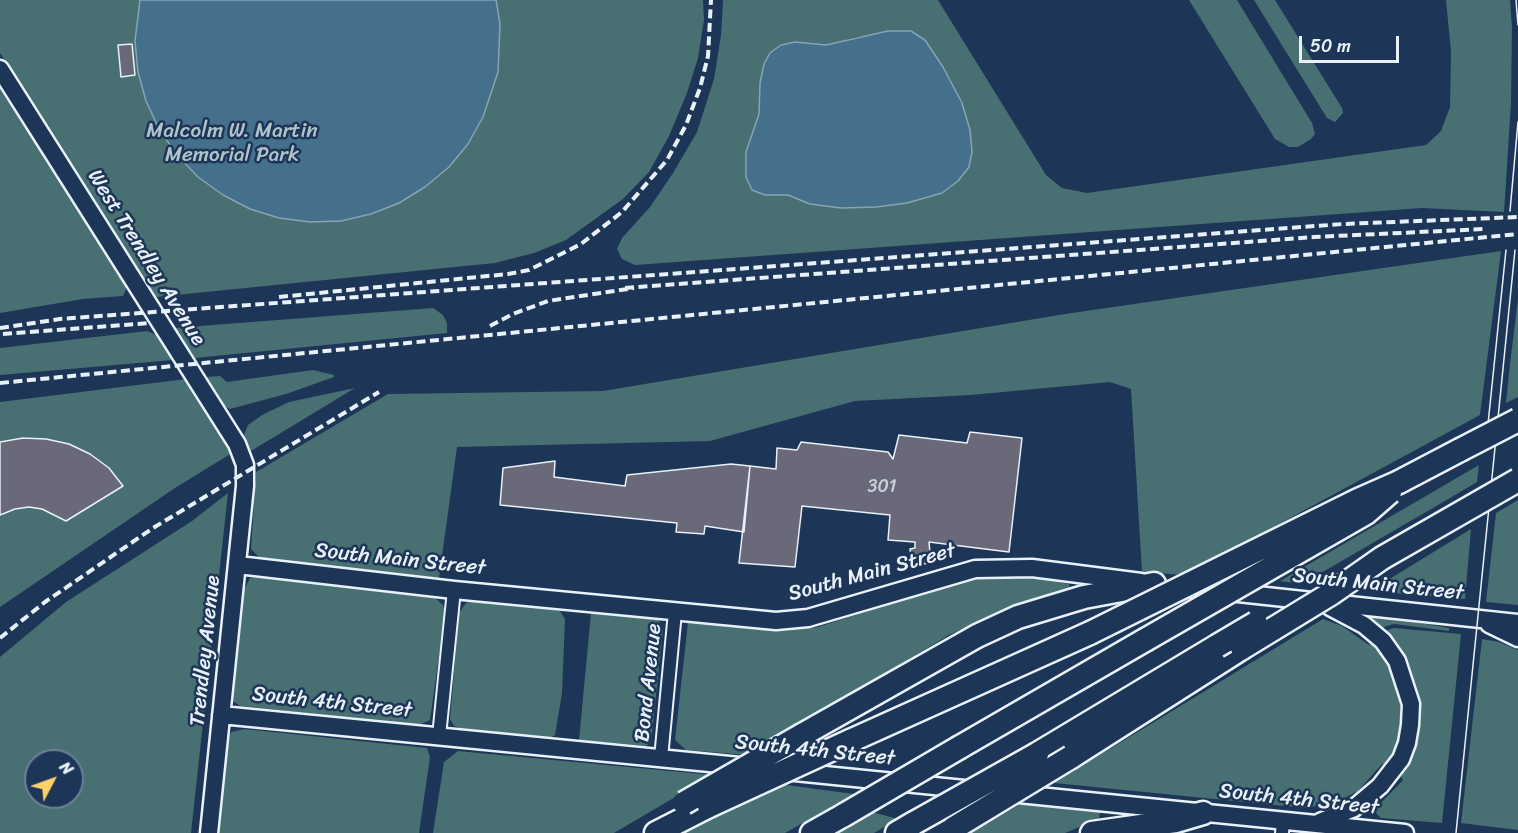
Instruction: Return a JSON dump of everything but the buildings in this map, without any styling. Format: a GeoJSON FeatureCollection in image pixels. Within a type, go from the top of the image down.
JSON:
{"type":"FeatureCollection","features":[{"type":"Feature","properties":{"kind":"highway"},"geometry":{"type":"LineString","coordinates":[[655,833],[850,741],[1090,633],[1358,500],[1399,482],[1518,420]]}},
{"type":"Feature","properties":{"kind":"highway"},"geometry":{"type":"LineString","coordinates":[[950,831],[1332,593],[1382,558],[1518,480]]}},
{"type":"Feature","properties":{"kind":"highway"},"geometry":{"type":"LineString","coordinates":[[812,833],[1366,513],[1399,482]]}},
{"type":"Feature","properties":{"kind":"highway"},"geometry":{"type":"LineString","coordinates":[[906,828],[1037,754],[1324,583],[1382,558]]}},
{"type":"Feature","properties":{"kind":"highway"},"geometry":{"type":"LineString","coordinates":[[655,833],[670,813],[684,803],[977,636],[1018,617],[1084,597],[1154,584]]}},
{"type":"Feature","properties":{"kind":"highway"},"geometry":{"type":"LineString","coordinates":[[1092,833],[1176,821],[1203,813]]}},
{"type":"Feature","properties":{"kind":"street","name":"West Trendley Avenue"},"geometry":{"type":"LineString","coordinates":[[0,69],[237,444],[246,474]]}},
{"type":"Feature","properties":{"kind":"street","name":"Trendley Avenue"},"geometry":{"type":"LineString","coordinates":[[209,833],[246,474]]}},
{"type":"Feature","properties":{"kind":"street","name":"South Main Street"},"geometry":{"type":"LineString","coordinates":[[238,565],[454,590],[776,621],[808,618],[939,578],[975,570],[1032,568],[1154,584],[1518,622]]}},
{"type":"Feature","properties":{"kind":"street"},"geometry":{"type":"LineString","coordinates":[[439,736],[454,590]]}},
{"type":"Feature","properties":{"kind":"street"},"geometry":{"type":"LineString","coordinates":[[1310,823],[1344,814],[1380,786],[1401,759],[1407,743],[1411,704],[1406,682],[1383,641],[1345,613],[1318,602]]}},
{"type":"Feature","properties":{"kind":"street","name":"Bond Avenue"},"geometry":{"type":"LineString","coordinates":[[661,758],[675,612]]}},
{"type":"Feature","properties":{"kind":"street"},"geometry":{"type":"LineString","coordinates":[[1478,618],[1518,638]]}},
{"type":"Feature","properties":{"kind":"street","name":"South 4th Street"},"geometry":{"type":"LineString","coordinates":[[221,715],[1203,813],[1282,828],[1310,823],[1405,833]]}},
{"type":"Feature","properties":{"kind":"green space","name":"Malcolm W. Martin Memorial Park"},"geometry":{"type":"Polygon","coordinates":[[[0,0],[703,0],[704,20],[698,58],[687,93],[669,136],[649,172],[623,199],[566,240],[534,253],[495,263],[156,297],[0,53],[0,0]]]}},
{"type":"Feature","properties":{"kind":"green space"},"geometry":{"type":"Polygon","coordinates":[[[723,0],[938,0],[1046,175],[1062,188],[1087,193],[1426,145],[1441,131],[1450,107],[1451,52],[1446,0],[1510,0],[1511,104],[1504,212],[1422,208],[635,265],[622,259],[617,249],[622,238],[650,207],[697,132],[714,79],[721,35],[723,0]],[[861,36],[826,45],[795,42],[781,45],[764,64],[759,114],[746,152],[788,195],[810,204],[841,208],[907,203],[942,193],[861,36]]]}},
{"type":"Feature","properties":{"kind":"green space"},"geometry":{"type":"Polygon","coordinates":[[[1189,0],[1237,0],[1312,123],[1315,134],[1311,139],[1298,147],[1289,147],[1275,139],[1189,0]]]}},
{"type":"Feature","properties":{"kind":"green space"},"geometry":{"type":"Polygon","coordinates":[[[1254,0],[1275,0],[1342,108],[1343,113],[1335,122],[1327,118],[1254,0]]]}},
{"type":"Feature","properties":{"kind":"green space"},"geometry":{"type":"Polygon","coordinates":[[[0,89],[127,287],[123,296],[83,299],[0,313],[0,89]]]}},
{"type":"Feature","properties":{"kind":"green space"},"geometry":{"type":"Polygon","coordinates":[[[1501,251],[1480,415],[1185,575],[1142,572],[1131,389],[1110,382],[971,395],[855,401],[710,441],[457,447],[439,578],[262,560],[251,549],[256,472],[388,394],[603,391],[1065,314],[1501,251]]]}},
{"type":"Feature","properties":{"kind":"green space"},"geometry":{"type":"Polygon","coordinates":[[[1518,298],[1518,397],[1506,403],[1510,364],[1518,298]]]}},
{"type":"Feature","properties":{"kind":"green space"},"geometry":{"type":"Polygon","coordinates":[[[433,308],[443,315],[447,323],[447,333],[195,358],[174,328],[433,308]]]}},
{"type":"Feature","properties":{"kind":"green space"},"geometry":{"type":"Polygon","coordinates":[[[147,331],[157,335],[173,360],[0,375],[0,348],[147,331]]]}},
{"type":"Feature","properties":{"kind":"green space"},"geometry":{"type":"Polygon","coordinates":[[[313,370],[334,375],[334,377],[286,394],[230,409],[225,407],[206,377],[220,376],[227,382],[313,370]]]}},
{"type":"Feature","properties":{"kind":"green space"},"geometry":{"type":"Polygon","coordinates":[[[186,379],[232,453],[175,488],[0,607],[0,402],[186,379]]]}},
{"type":"Feature","properties":{"kind":"green space"},"geometry":{"type":"Polygon","coordinates":[[[355,388],[251,451],[244,435],[248,425],[262,415],[289,402],[355,388]]]}},
{"type":"Feature","properties":{"kind":"green space"},"geometry":{"type":"Polygon","coordinates":[[[1479,465],[1477,482],[1433,508],[1302,584],[1280,581],[1479,465]]]}},
{"type":"Feature","properties":{"kind":"green space"},"geometry":{"type":"Polygon","coordinates":[[[228,493],[191,833],[0,833],[0,657],[66,602],[192,521],[228,493]]]}},
{"type":"Feature","properties":{"kind":"green space"},"geometry":{"type":"Polygon","coordinates":[[[1518,500],[1518,605],[1486,602],[1496,513],[1518,500]]]}},
{"type":"Feature","properties":{"kind":"green space"},"geometry":{"type":"Polygon","coordinates":[[[1471,529],[1465,599],[1370,591],[1471,529]]]}},
{"type":"Feature","properties":{"kind":"green space"},"geometry":{"type":"Polygon","coordinates":[[[1004,576],[1040,578],[1069,584],[1070,591],[993,614],[949,635],[748,755],[686,750],[675,740],[688,622],[783,631],[818,627],[973,578],[1004,576]]]}},
{"type":"Feature","properties":{"kind":"green space"},"geometry":{"type":"Polygon","coordinates":[[[250,578],[435,598],[443,605],[445,614],[430,720],[419,725],[240,706],[233,701],[244,590],[250,578]]]}},
{"type":"Feature","properties":{"kind":"green space"},"geometry":{"type":"Polygon","coordinates":[[[479,599],[560,611],[565,619],[562,693],[555,735],[550,738],[464,730],[454,726],[450,719],[459,613],[466,603],[479,599]]]}},
{"type":"Feature","properties":{"kind":"green space"},"geometry":{"type":"Polygon","coordinates":[[[591,613],[658,619],[663,629],[651,742],[646,746],[579,740],[591,613]]]}},
{"type":"Feature","properties":{"kind":"green space"},"geometry":{"type":"Polygon","coordinates":[[[1364,613],[1449,628],[1449,631],[1394,624],[1380,628],[1361,615],[1364,613]]]}},
{"type":"Feature","properties":{"kind":"green space"},"geometry":{"type":"Polygon","coordinates":[[[1323,619],[1342,626],[1369,645],[1371,641],[1394,671],[1400,694],[1403,721],[1399,742],[1387,766],[1382,764],[1358,791],[1337,802],[1305,808],[1054,783],[1323,619]]]}},
{"type":"Feature","properties":{"kind":"green space"},"geometry":{"type":"Polygon","coordinates":[[[1394,628],[1461,634],[1442,823],[1381,818],[1376,813],[1378,806],[1403,780],[1400,775],[1411,755],[1418,705],[1415,684],[1407,664],[1383,631],[1394,628]]]}},
{"type":"Feature","properties":{"kind":"green space"},"geometry":{"type":"Polygon","coordinates":[[[1482,639],[1499,642],[1518,650],[1518,830],[1461,823],[1482,639]]]}},
{"type":"Feature","properties":{"kind":"green space"},"geometry":{"type":"Polygon","coordinates":[[[244,729],[427,748],[430,757],[419,833],[218,833],[228,740],[231,732],[244,729]]]}},
{"type":"Feature","properties":{"kind":"green space"},"geometry":{"type":"Polygon","coordinates":[[[458,751],[713,775],[614,833],[433,833],[444,762],[458,751]]]}},
{"type":"Feature","properties":{"kind":"green space"},"geometry":{"type":"Polygon","coordinates":[[[779,784],[854,794],[785,833],[682,833],[779,784]]]}},
{"type":"Feature","properties":{"kind":"green space"},"geometry":{"type":"Polygon","coordinates":[[[1022,803],[1100,812],[1099,819],[1065,833],[971,833],[1022,803]]]}},
{"type":"Feature","properties":{"kind":"green space"},"geometry":{"type":"Polygon","coordinates":[[[872,812],[898,819],[874,833],[839,833],[872,812]]]}},
{"type":"Feature","properties":{"kind":"water"},"geometry":{"type":"Polygon","coordinates":[[[140,0],[496,0],[500,24],[498,72],[483,117],[468,144],[449,167],[425,187],[399,203],[371,214],[341,221],[310,222],[279,218],[250,209],[223,195],[198,177],[177,155],[159,129],[146,101],[138,72],[135,41],[140,0]]]}},
{"type":"Feature","properties":{"kind":"water"},"geometry":{"type":"Polygon","coordinates":[[[888,31],[911,31],[925,40],[943,67],[962,103],[970,130],[972,152],[969,167],[958,181],[942,193],[907,203],[876,207],[841,208],[810,204],[788,195],[765,195],[752,190],[746,177],[746,152],[759,114],[760,83],[764,64],[770,53],[781,45],[795,42],[826,45],[888,31]]]}},
{"type":"Feature","properties":{"kind":"tram line"},"geometry":{"type":"LineString","coordinates":[[1516,0],[1518,25]]}},
{"type":"Feature","properties":{"kind":"tram line"},"geometry":{"type":"LineString","coordinates":[[1510,211],[1518,122]]}},
{"type":"Feature","properties":{"kind":"tram line"},"geometry":{"type":"LineString","coordinates":[[1488,424],[1506,250]]}},
{"type":"Feature","properties":{"kind":"tram line"},"geometry":{"type":"LineString","coordinates":[[1456,833],[1515,250]]}},
{"type":"Feature","properties":{"kind":"railway"},"geometry":{"type":"LineString","coordinates":[[279,297],[508,274],[529,270],[581,244],[622,212],[667,160],[686,125],[700,88],[708,56],[711,0]]}},
{"type":"Feature","properties":{"kind":"railway"},"geometry":{"type":"LineString","coordinates":[[0,328],[60,319],[1343,224],[1518,217]]}},
{"type":"Feature","properties":{"kind":"railway"},"geometry":{"type":"LineString","coordinates":[[625,288],[1314,237],[1484,229]]}},
{"type":"Feature","properties":{"kind":"railway"},"geometry":{"type":"LineString","coordinates":[[0,383],[1518,234]]}},
{"type":"Feature","properties":{"kind":"railway"},"geometry":{"type":"LineString","coordinates":[[490,326],[513,314],[548,301],[634,288]]}},
{"type":"Feature","properties":{"kind":"railway"},"geometry":{"type":"LineString","coordinates":[[3,334],[150,323]]}},
{"type":"Feature","properties":{"kind":"railway"},"geometry":{"type":"LineString","coordinates":[[0,638],[45,602],[153,528],[379,392]]}}]}
